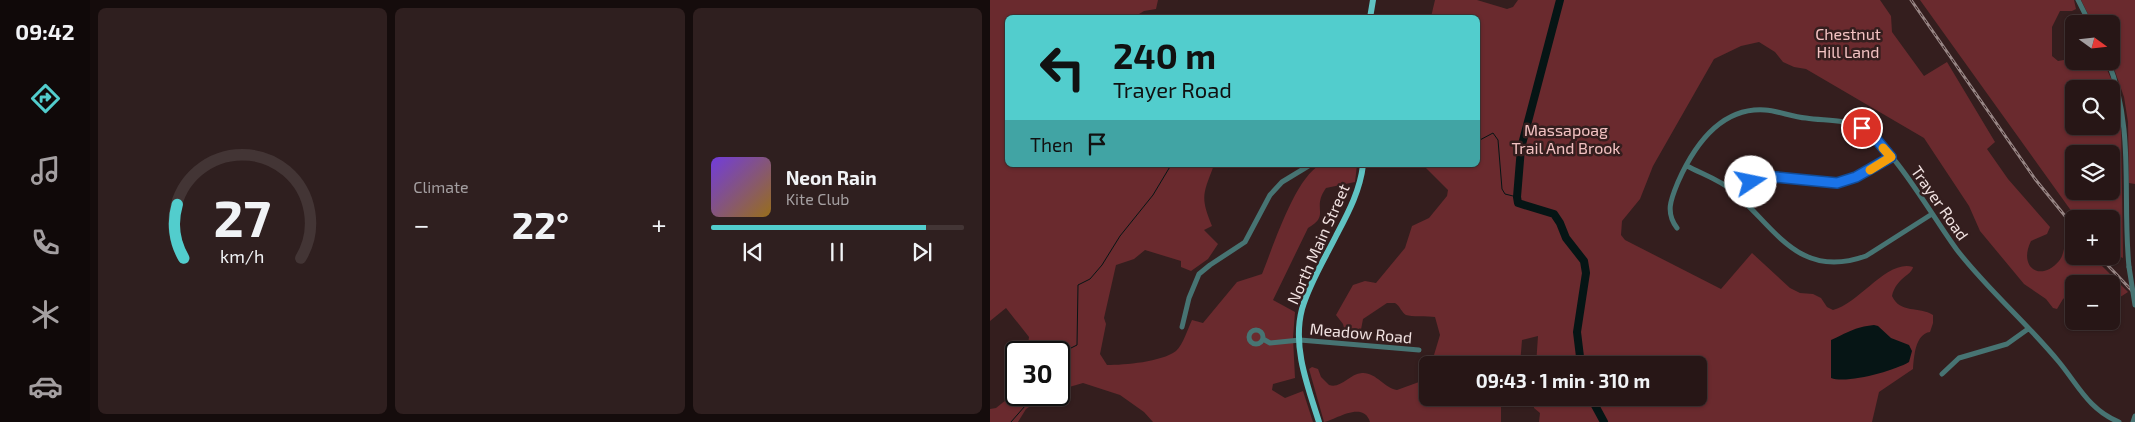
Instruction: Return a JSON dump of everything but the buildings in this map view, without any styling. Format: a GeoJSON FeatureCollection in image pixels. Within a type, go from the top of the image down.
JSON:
{"type":"FeatureCollection","features":[{"type":"Feature","properties":{"kind":"main road"},"geometry":{"type":"LineString","coordinates":[[1370,15],[1373,0]]}},
{"type":"Feature","properties":{"kind":"main road","name":"North Main Street"},"geometry":{"type":"LineString","coordinates":[[1319,422],[1307,382],[1300,340],[1300,320],[1306,300],[1352,203],[1362,167]]}},
{"type":"Feature","properties":{"kind":"street"},"geometry":{"type":"LineString","coordinates":[[2078,0],[2086,15]]}},
{"type":"Feature","properties":{"kind":"street"},"geometry":{"type":"LineString","coordinates":[[2111,70],[2121,98],[2125,122],[2126,233],[2135,305]]}},
{"type":"Feature","properties":{"kind":"street","name":"Trayer Road"},"geometry":{"type":"LineString","coordinates":[[1677,228],[1670,216],[1669,206],[1686,166],[1698,146],[1712,129],[1737,115],[1759,110],[1852,124],[1876,139],[1970,265],[2058,360],[2088,402],[2120,422]]}},
{"type":"Feature","properties":{"kind":"street"},"geometry":{"type":"LineString","coordinates":[[1736,193],[1751,182],[1767,178],[1827,182],[1848,181],[1891,157]]}},
{"type":"Feature","properties":{"kind":"street"},"geometry":{"type":"LineString","coordinates":[[1686,166],[1736,193],[1785,244],[1804,256],[1828,262],[1854,260],[1866,256],[1932,214]]}},
{"type":"Feature","properties":{"kind":"street"},"geometry":{"type":"LineString","coordinates":[[1182,327],[1189,298],[1199,274],[1210,264],[1246,242],[1270,195],[1282,182],[1307,167]]}},
{"type":"Feature","properties":{"kind":"street"},"geometry":{"type":"LineString","coordinates":[[1942,374],[1959,358],[2007,344],[2028,329]]}},
{"type":"Feature","properties":{"kind":"street","name":"Meadow Road"},"geometry":{"type":"LineString","coordinates":[[1263,339],[1270,343],[1300,340],[1419,350]]}},
{"type":"Feature","properties":{"kind":"green space"},"geometry":{"type":"Polygon","coordinates":[[[990,0],[1158,0],[1156,9],[1144,11],[1137,15],[1005,15],[1005,167],[1213,167],[1204,195],[1204,202],[1212,226],[1204,230],[1218,244],[1208,259],[1191,271],[1181,267],[1181,261],[1145,250],[1134,259],[1116,265],[1104,318],[1106,324],[1100,354],[1107,365],[1152,360],[1176,351],[1183,341],[1192,320],[1203,323],[1237,282],[1262,274],[1286,214],[1302,184],[1311,172],[1317,167],[1357,167],[1355,182],[1326,188],[1320,201],[1320,215],[1315,223],[1308,228],[1273,300],[1295,312],[1293,338],[1295,378],[1273,384],[1272,390],[1285,398],[1303,391],[1313,422],[1153,422],[1144,412],[1120,395],[1083,383],[1070,387],[1070,341],[1028,341],[1029,337],[1006,308],[990,321],[990,0]]]}},
{"type":"Feature","properties":{"kind":"green space"},"geometry":{"type":"Polygon","coordinates":[[[1435,0],[1477,0],[1507,9],[1513,7],[1518,0],[1880,0],[1891,16],[1892,32],[1924,76],[1947,62],[1995,142],[1987,149],[2008,179],[2050,227],[2047,234],[2031,241],[2027,258],[2029,265],[2038,271],[2052,268],[2062,256],[2065,246],[2065,265],[2101,265],[2111,275],[2065,275],[2065,298],[2057,309],[2053,308],[2046,299],[2024,284],[1980,231],[1969,206],[1924,138],[1806,69],[1794,67],[1783,62],[1775,52],[1759,42],[1741,46],[1714,59],[1653,166],[1640,199],[1622,221],[1621,235],[1625,240],[1721,289],[1752,253],[1790,288],[1800,293],[1813,294],[1821,298],[1827,307],[1833,310],[1853,300],[1893,269],[1903,266],[1913,267],[1897,285],[1892,296],[1895,302],[1905,308],[1928,312],[1933,315],[1930,332],[1918,341],[1913,369],[1879,392],[1872,422],[1539,422],[1540,413],[1534,406],[1707,406],[1707,356],[1537,356],[1538,336],[1522,340],[1521,356],[1434,356],[1440,335],[1435,317],[1406,315],[1395,303],[1387,303],[1363,319],[1359,340],[1347,339],[1343,324],[1336,315],[1353,285],[1365,281],[1376,283],[1405,248],[1412,226],[1429,218],[1447,196],[1448,190],[1425,167],[1480,167],[1480,15],[1431,15],[1435,0]]]}},
{"type":"Feature","properties":{"kind":"green space"},"geometry":{"type":"Polygon","coordinates":[[[1920,0],[2074,0],[2076,9],[2060,11],[2052,27],[2052,56],[2058,61],[2065,59],[2065,70],[2107,70],[2112,80],[2065,80],[2065,135],[2120,135],[2120,115],[2123,258],[2120,257],[2120,210],[2071,210],[1920,0]]]}},
{"type":"Feature","properties":{"kind":"green space"},"geometry":{"type":"Polygon","coordinates":[[[2081,0],[2135,0],[2135,184],[2129,183],[2128,122],[2120,80],[2118,80],[2115,70],[2120,70],[2120,15],[2088,15],[2081,0]]]}},
{"type":"Feature","properties":{"kind":"green space"},"geometry":{"type":"Polygon","coordinates":[[[2120,284],[2128,292],[2120,297],[2120,284]]]}},
{"type":"Feature","properties":{"kind":"green space"},"geometry":{"type":"Polygon","coordinates":[[[1312,367],[1318,369],[1321,377],[1329,385],[1333,386],[1362,373],[1372,375],[1392,389],[1397,390],[1419,382],[1419,406],[1501,406],[1501,422],[1370,422],[1366,415],[1361,412],[1354,412],[1324,422],[1309,369],[1312,367]]]}},
{"type":"Feature","properties":{"kind":"green space"},"geometry":{"type":"Polygon","coordinates":[[[1005,401],[1005,406],[1030,406],[1026,409],[1018,422],[990,422],[990,409],[996,408],[1005,401]]]}},
{"type":"Feature","properties":{"kind":"shaded area"},"geometry":{"type":"Polygon","coordinates":[[[1874,325],[1878,326],[1891,338],[1909,345],[1912,351],[1909,362],[1870,376],[1848,379],[1831,378],[1831,340],[1856,329],[1874,325]]]}},
{"type":"Feature","properties":{"kind":"waterway"},"geometry":{"type":"LineString","coordinates":[[1560,0],[1521,148],[1517,197],[1518,203],[1554,214],[1566,238],[1584,261],[1586,273],[1577,332],[1580,356]]}},
{"type":"Feature","properties":{"kind":"waterway"},"geometry":{"type":"LineString","coordinates":[[1480,140],[1493,133],[1498,140],[1502,189],[1505,194],[1517,197]]}},
{"type":"Feature","properties":{"kind":"waterway"},"geometry":{"type":"LineString","coordinates":[[1070,348],[1077,345],[1078,285],[1090,279],[1102,265],[1120,236],[1153,195],[1170,167]]}},
{"type":"Feature","properties":{"kind":"waterway"},"geometry":{"type":"LineString","coordinates":[[1011,422],[1025,406]]}},
{"type":"Feature","properties":{"kind":"waterway"},"geometry":{"type":"LineString","coordinates":[[1595,406],[1604,422]]}},
{"type":"Feature","properties":{"kind":"railway"},"geometry":{"type":"LineString","coordinates":[[1911,0],[2035,179],[2065,216]]}},
{"type":"Feature","properties":{"kind":"railway"},"geometry":{"type":"LineString","coordinates":[[2108,265],[2135,294]]}},
{"type":"Feature","properties":{"kind":"slow traffic"},"geometry":{"type":"LineString","coordinates":[[1870,170],[1891,157],[1883,148]]}},
{"type":"Feature","properties":{"kind":"route"},"geometry":{"type":"LineString","coordinates":[[1751,182],[1776,177],[1837,183],[1848,181],[1891,157],[1881,144],[1862,128]]}},
{"type":"Feature","properties":{"kind":"park label","name":"Chestnut Hill Land"},"geometry":{"type":"Point","coordinates":[1848,43]}},
{"type":"Feature","properties":{"kind":"park label","name":"Massapoag Trail And Brook"},"geometry":{"type":"Point","coordinates":[1566,139]}}]}
